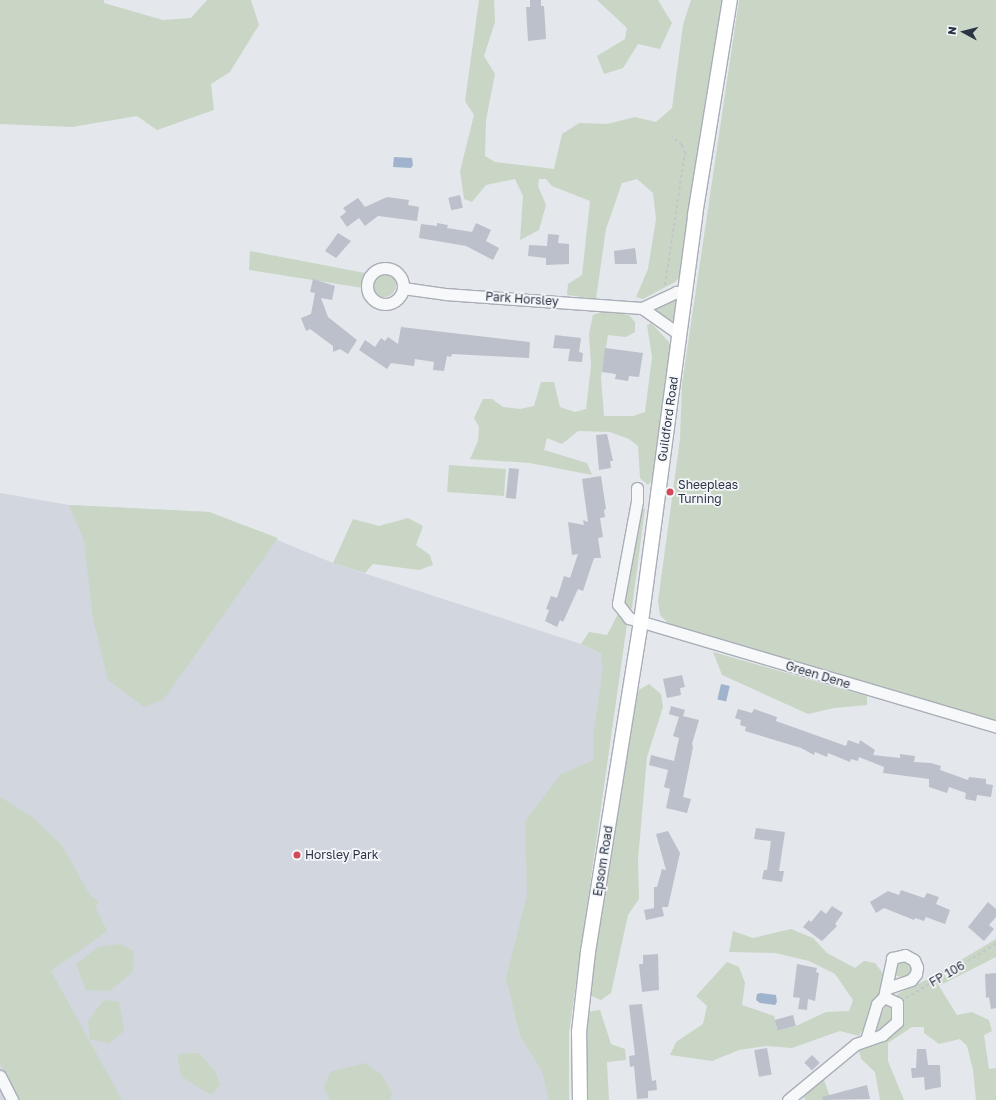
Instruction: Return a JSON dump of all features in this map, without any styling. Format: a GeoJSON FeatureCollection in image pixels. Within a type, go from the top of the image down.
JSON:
{"type":"FeatureCollection","features":[{"type":"Feature","properties":{"kind":"main road","name":"Guildford Road"},"geometry":{"type":"LineString","coordinates":[[641,622],[695,215],[730,0]]}},
{"type":"Feature","properties":{"kind":"main road","name":"Epsom Road"},"geometry":{"type":"LineString","coordinates":[[580,1100],[579,1032],[588,952],[641,622]]}},
{"type":"Feature","properties":{"kind":"street","name":"Park Horsley"},"geometry":{"type":"LineString","coordinates":[[403,288],[445,294],[642,308],[664,298],[685,292]]}},
{"type":"Feature","properties":{"kind":"street"},"geometry":{"type":"LineString","coordinates":[[642,308],[679,334]]}},
{"type":"Feature","properties":{"kind":"street","name":"Green Dene"},"geometry":{"type":"LineString","coordinates":[[637,488],[637,501],[618,604],[629,618],[996,727]]}},
{"type":"Feature","properties":{"kind":"street"},"geometry":{"type":"LineString","coordinates":[[788,1100],[833,1062],[866,1039],[882,1035],[897,1022],[897,1003],[886,992],[876,1008],[866,1039]]}},
{"type":"Feature","properties":{"kind":"street"},"geometry":{"type":"LineString","coordinates":[[0,1076],[12,1100]]}},
{"type":"Feature","properties":{"kind":"path"},"geometry":{"type":"LineString","coordinates":[[664,298],[685,153],[682,145],[672,137]]}},
{"type":"Feature","properties":{"kind":"path","name":"FP 106"},"geometry":{"type":"LineString","coordinates":[[897,1003],[996,944]]}},
{"type":"Feature","properties":{"kind":"shaded area","name":"Horsley Park"},"geometry":{"type":"Polygon","coordinates":[[[0,493],[69,505],[209,512],[333,563],[581,644],[621,665],[569,1032],[569,1100],[0,1100],[0,493]]]}},
{"type":"Feature","properties":{"kind":"green space"},"geometry":{"type":"Polygon","coordinates":[[[0,0],[104,0],[104,3],[163,20],[191,18],[207,0],[251,0],[259,25],[230,72],[211,84],[214,110],[157,130],[137,116],[72,127],[0,124],[0,0]]]}},
{"type":"Feature","properties":{"kind":"green space"},"geometry":{"type":"Polygon","coordinates":[[[479,0],[494,0],[495,22],[484,56],[495,74],[486,120],[485,156],[495,162],[554,169],[562,134],[579,123],[607,124],[635,117],[656,122],[672,108],[683,25],[691,0],[724,0],[682,274],[675,282],[643,299],[636,297],[648,269],[656,219],[653,193],[637,179],[622,183],[606,229],[596,299],[567,295],[568,284],[582,275],[590,201],[552,186],[546,179],[539,179],[538,186],[546,205],[539,230],[520,240],[523,196],[515,179],[486,185],[472,202],[464,199],[460,171],[474,115],[465,101],[479,0]]]}},
{"type":"Feature","properties":{"kind":"green space"},"geometry":{"type":"Polygon","coordinates":[[[597,0],[658,0],[672,23],[660,49],[638,44],[623,68],[604,74],[597,56],[625,39],[627,28],[597,0]]]}},
{"type":"Feature","properties":{"kind":"green space"},"geometry":{"type":"Polygon","coordinates":[[[739,0],[996,0],[996,723],[669,624],[660,615],[658,601],[680,439],[682,384],[739,0]]]}},
{"type":"Feature","properties":{"kind":"green space"},"geometry":{"type":"Polygon","coordinates":[[[250,251],[365,273],[363,288],[249,270],[250,251]]]}},
{"type":"Feature","properties":{"kind":"green space"},"geometry":{"type":"Polygon","coordinates":[[[384,273],[393,276],[396,285],[393,294],[384,297],[375,294],[372,285],[375,276],[384,273]]]}},
{"type":"Feature","properties":{"kind":"green space"},"geometry":{"type":"Polygon","coordinates":[[[675,299],[679,302],[676,324],[670,325],[656,316],[655,308],[675,299]]]}},
{"type":"Feature","properties":{"kind":"green space"},"geometry":{"type":"Polygon","coordinates":[[[606,310],[629,315],[635,322],[635,332],[626,337],[608,335],[601,377],[604,416],[633,416],[645,412],[652,357],[647,325],[651,323],[669,342],[672,351],[660,441],[652,479],[648,485],[640,478],[638,446],[629,439],[610,432],[578,431],[562,444],[547,438],[544,450],[587,463],[592,475],[530,463],[470,459],[478,441],[479,427],[474,418],[483,399],[492,399],[503,407],[520,409],[534,406],[541,382],[554,382],[560,407],[575,412],[586,409],[591,366],[589,334],[593,315],[606,310]]]}},
{"type":"Feature","properties":{"kind":"green space"},"geometry":{"type":"Polygon","coordinates":[[[449,465],[506,469],[504,496],[447,492],[449,465]]]}},
{"type":"Feature","properties":{"kind":"green space"},"geometry":{"type":"Polygon","coordinates":[[[69,505],[209,512],[278,538],[164,699],[144,707],[108,680],[93,619],[84,541],[69,505]]]}},
{"type":"Feature","properties":{"kind":"green space"},"geometry":{"type":"Polygon","coordinates":[[[645,508],[632,608],[629,610],[622,604],[638,511],[645,508]]]}},
{"type":"Feature","properties":{"kind":"green space"},"geometry":{"type":"Polygon","coordinates":[[[408,518],[423,526],[416,545],[430,555],[433,565],[419,570],[373,564],[365,573],[333,563],[353,519],[379,526],[408,518]]]}},
{"type":"Feature","properties":{"kind":"green space"},"geometry":{"type":"Polygon","coordinates":[[[618,614],[627,624],[569,1032],[569,1100],[549,1100],[542,1071],[520,1036],[506,978],[527,896],[525,821],[561,774],[594,760],[593,739],[603,668],[601,654],[581,644],[589,632],[607,635],[618,614]]]}},
{"type":"Feature","properties":{"kind":"green space"},"geometry":{"type":"Polygon","coordinates":[[[713,652],[867,696],[867,705],[834,708],[808,714],[722,675],[713,652]]]}},
{"type":"Feature","properties":{"kind":"green space"},"geometry":{"type":"Polygon","coordinates":[[[649,684],[661,694],[663,707],[647,757],[638,860],[639,899],[628,915],[611,993],[601,1000],[589,995],[594,944],[632,709],[639,690],[649,684]]]}},
{"type":"Feature","properties":{"kind":"green space"},"geometry":{"type":"Polygon","coordinates":[[[0,797],[31,816],[61,844],[90,895],[99,902],[95,906],[107,931],[51,971],[122,1100],[18,1100],[0,1063],[0,797]]]}},
{"type":"Feature","properties":{"kind":"green space"},"geometry":{"type":"Polygon","coordinates":[[[791,929],[813,938],[827,953],[855,968],[864,961],[875,963],[885,976],[880,992],[868,1011],[866,1024],[859,1036],[840,1031],[792,1048],[766,1046],[739,1050],[712,1061],[670,1055],[676,1042],[703,1024],[707,1006],[696,996],[727,962],[739,967],[745,983],[742,1005],[774,1016],[777,1030],[796,1026],[826,1012],[849,1011],[853,1000],[835,974],[809,961],[775,953],[729,952],[733,931],[753,938],[791,929]]]}},
{"type":"Feature","properties":{"kind":"green space"},"geometry":{"type":"Polygon","coordinates":[[[996,939],[996,957],[939,986],[957,1015],[972,1012],[989,1020],[992,1031],[984,1035],[989,1069],[996,1068],[996,1100],[976,1100],[973,1070],[967,1046],[960,1039],[939,1044],[924,1033],[924,1027],[912,1027],[888,1043],[888,1061],[904,1100],[880,1100],[875,1072],[861,1059],[859,1050],[866,1044],[886,1005],[899,993],[934,976],[996,939]]]}},
{"type":"Feature","properties":{"kind":"green space"},"geometry":{"type":"Polygon","coordinates":[[[121,944],[134,951],[132,973],[109,991],[86,990],[76,964],[98,947],[121,944]]]}},
{"type":"Feature","properties":{"kind":"green space"},"geometry":{"type":"Polygon","coordinates":[[[903,960],[914,965],[913,974],[901,977],[893,975],[896,962],[903,960]]]}},
{"type":"Feature","properties":{"kind":"green space"},"geometry":{"type":"Polygon","coordinates":[[[104,1000],[119,1002],[124,1031],[109,1043],[90,1039],[88,1021],[104,1000]]]}},
{"type":"Feature","properties":{"kind":"green space"},"geometry":{"type":"Polygon","coordinates":[[[600,1010],[611,1044],[625,1049],[626,1060],[607,1062],[609,1100],[583,1100],[586,1012],[600,1010]]]}},
{"type":"Feature","properties":{"kind":"green space"},"geometry":{"type":"Polygon","coordinates":[[[199,1053],[215,1071],[220,1084],[211,1095],[181,1076],[177,1054],[199,1053]]]}},
{"type":"Feature","properties":{"kind":"green space"},"geometry":{"type":"Polygon","coordinates":[[[365,1063],[382,1075],[392,1093],[390,1100],[330,1100],[324,1088],[330,1072],[365,1063]]]}},
{"type":"Feature","properties":{"kind":"green space"},"geometry":{"type":"Polygon","coordinates":[[[823,1077],[831,1100],[806,1100],[802,1096],[823,1077]]]}},
{"type":"Feature","properties":{"kind":"water"},"geometry":{"type":"Polygon","coordinates":[[[394,157],[412,158],[413,165],[411,168],[393,167],[394,157]]]}},
{"type":"Feature","properties":{"kind":"water"},"geometry":{"type":"Polygon","coordinates":[[[721,684],[730,686],[726,702],[717,700],[721,684]]]}},
{"type":"Feature","properties":{"kind":"water"},"geometry":{"type":"Polygon","coordinates":[[[761,993],[776,995],[777,1002],[775,1005],[760,1003],[756,1000],[757,994],[761,993]]]}},
{"type":"Feature","properties":{"kind":"building"},"geometry":{"type":"Polygon","coordinates":[[[530,0],[541,0],[541,6],[544,6],[546,39],[528,41],[526,7],[530,7],[530,0]]]}},
{"type":"Feature","properties":{"kind":"building"},"geometry":{"type":"Polygon","coordinates":[[[460,195],[463,208],[451,210],[448,198],[460,195]]]}},
{"type":"Feature","properties":{"kind":"building"},"geometry":{"type":"Polygon","coordinates":[[[387,197],[409,200],[408,205],[419,207],[417,221],[378,216],[365,226],[359,218],[347,227],[340,217],[346,212],[343,208],[358,198],[365,207],[387,197]]]}},
{"type":"Feature","properties":{"kind":"building"},"geometry":{"type":"Polygon","coordinates":[[[437,223],[448,225],[447,228],[472,232],[476,223],[491,230],[486,241],[499,248],[493,260],[466,246],[419,238],[421,224],[437,226],[437,223]]]}},
{"type":"Feature","properties":{"kind":"building"},"geometry":{"type":"Polygon","coordinates":[[[338,233],[351,241],[336,258],[325,251],[338,233]]]}},
{"type":"Feature","properties":{"kind":"building"},"geometry":{"type":"Polygon","coordinates":[[[548,234],[559,235],[558,243],[569,244],[569,264],[546,265],[546,258],[528,256],[529,245],[547,246],[548,234]]]}},
{"type":"Feature","properties":{"kind":"building"},"geometry":{"type":"Polygon","coordinates":[[[635,248],[637,264],[615,264],[614,251],[635,248]]]}},
{"type":"Feature","properties":{"kind":"building"},"geometry":{"type":"Polygon","coordinates":[[[313,279],[335,286],[332,300],[321,298],[328,317],[357,340],[348,354],[340,349],[333,352],[333,346],[310,329],[306,331],[301,318],[311,314],[315,293],[310,292],[313,279]]]}},
{"type":"Feature","properties":{"kind":"building"},"geometry":{"type":"Polygon","coordinates":[[[401,327],[530,342],[529,358],[452,354],[451,357],[447,356],[444,371],[433,370],[434,362],[415,359],[414,366],[391,363],[387,369],[359,350],[365,340],[375,347],[381,338],[385,341],[388,337],[398,344],[401,327]]]}},
{"type":"Feature","properties":{"kind":"building"},"geometry":{"type":"Polygon","coordinates":[[[555,335],[581,338],[579,352],[583,353],[582,362],[568,361],[570,349],[553,348],[555,335]]]}},
{"type":"Feature","properties":{"kind":"building"},"geometry":{"type":"Polygon","coordinates":[[[605,348],[643,353],[639,377],[629,376],[628,381],[615,379],[616,374],[602,372],[605,348]]]}},
{"type":"Feature","properties":{"kind":"building"},"geometry":{"type":"Polygon","coordinates":[[[607,434],[613,461],[610,461],[611,468],[599,470],[596,435],[607,434]]]}},
{"type":"Feature","properties":{"kind":"building"},"geometry":{"type":"Polygon","coordinates":[[[509,468],[519,469],[516,499],[506,498],[509,468]]]}},
{"type":"Feature","properties":{"kind":"building"},"geometry":{"type":"Polygon","coordinates":[[[601,476],[606,509],[604,510],[605,517],[600,518],[603,537],[598,538],[601,558],[594,558],[583,591],[578,589],[563,622],[560,620],[557,627],[545,621],[549,610],[546,609],[551,596],[557,598],[564,576],[570,578],[578,554],[572,555],[568,522],[584,525],[583,520],[588,522],[582,479],[601,476]]]}},
{"type":"Feature","properties":{"kind":"building"},"geometry":{"type":"Polygon","coordinates":[[[682,675],[685,687],[680,688],[681,695],[667,698],[663,679],[682,675]]]}},
{"type":"Feature","properties":{"kind":"building"},"geometry":{"type":"Polygon","coordinates":[[[671,706],[685,710],[683,716],[699,720],[692,744],[693,747],[683,797],[691,799],[687,813],[666,808],[670,789],[664,787],[668,770],[649,765],[651,755],[674,761],[679,738],[673,736],[679,717],[669,714],[671,706]]]}},
{"type":"Feature","properties":{"kind":"building"},"geometry":{"type":"Polygon","coordinates":[[[738,709],[752,713],[754,709],[777,717],[776,721],[846,746],[848,740],[859,744],[860,740],[875,750],[873,755],[900,758],[900,754],[915,756],[914,762],[931,763],[941,766],[940,770],[968,780],[969,777],[986,779],[986,784],[993,785],[991,797],[977,795],[976,801],[965,799],[966,793],[949,787],[947,793],[929,787],[929,779],[883,773],[884,767],[859,757],[858,761],[851,759],[850,762],[828,753],[827,757],[815,752],[814,755],[801,748],[745,731],[746,727],[740,725],[741,720],[735,718],[738,709]]]}},
{"type":"Feature","properties":{"kind":"building"},"geometry":{"type":"Polygon","coordinates":[[[756,828],[785,832],[779,871],[784,871],[782,882],[762,879],[764,870],[767,870],[771,841],[754,839],[756,828]]]}},
{"type":"Feature","properties":{"kind":"building"},"geometry":{"type":"Polygon","coordinates":[[[668,831],[680,853],[668,907],[662,907],[664,916],[646,920],[644,910],[654,908],[654,887],[657,887],[662,869],[666,870],[656,834],[668,831]]]}},
{"type":"Feature","properties":{"kind":"building"},"geometry":{"type":"Polygon","coordinates":[[[901,890],[924,898],[927,893],[939,897],[936,904],[950,910],[945,924],[926,917],[924,921],[915,918],[914,920],[884,908],[876,913],[870,902],[888,891],[899,895],[901,890]]]}},
{"type":"Feature","properties":{"kind":"building"},"geometry":{"type":"Polygon","coordinates":[[[988,902],[996,909],[996,917],[989,925],[994,929],[984,941],[968,927],[988,902]]]}},
{"type":"Feature","properties":{"kind":"building"},"geometry":{"type":"Polygon","coordinates":[[[832,906],[843,913],[835,924],[837,926],[822,941],[803,927],[809,920],[811,922],[821,910],[826,914],[832,906]]]}},
{"type":"Feature","properties":{"kind":"building"},"geometry":{"type":"Polygon","coordinates":[[[658,954],[659,990],[642,992],[639,964],[643,964],[643,955],[658,954]]]}},
{"type":"Feature","properties":{"kind":"building"},"geometry":{"type":"Polygon","coordinates":[[[797,964],[817,968],[816,972],[819,973],[815,1001],[808,999],[807,1010],[798,1009],[800,998],[793,997],[797,964]]]}},
{"type":"Feature","properties":{"kind":"building"},"geometry":{"type":"Polygon","coordinates":[[[996,973],[996,1008],[991,1009],[989,997],[986,998],[985,974],[996,973]]]}},
{"type":"Feature","properties":{"kind":"building"},"geometry":{"type":"Polygon","coordinates":[[[642,1004],[652,1081],[656,1080],[657,1090],[648,1091],[648,1098],[637,1099],[634,1066],[630,1067],[629,1056],[635,1055],[629,1005],[642,1004]]]}},
{"type":"Feature","properties":{"kind":"building"},"geometry":{"type":"Polygon","coordinates":[[[793,1015],[796,1026],[777,1031],[775,1020],[793,1015]]]}},
{"type":"Feature","properties":{"kind":"building"},"geometry":{"type":"Polygon","coordinates":[[[767,1048],[772,1075],[759,1077],[754,1050],[767,1048]]]}},
{"type":"Feature","properties":{"kind":"building"},"geometry":{"type":"Polygon","coordinates":[[[917,1049],[926,1049],[928,1065],[940,1065],[941,1087],[925,1090],[924,1077],[912,1078],[911,1068],[916,1068],[917,1049]]]}},
{"type":"Feature","properties":{"kind":"building"},"geometry":{"type":"Polygon","coordinates":[[[812,1055],[820,1063],[812,1071],[804,1063],[812,1055]]]}},
{"type":"Feature","properties":{"kind":"building"},"geometry":{"type":"Polygon","coordinates":[[[867,1085],[870,1099],[823,1100],[822,1097],[867,1085]]]}},
{"type":"Feature","properties":{"kind":"place","name":"Sheepleas Turning"},"geometry":{"type":"Point","coordinates":[670,492]}},
{"type":"Feature","properties":{"kind":"place","name":"Horsley Park"},"geometry":{"type":"Point","coordinates":[297,855]}}]}
